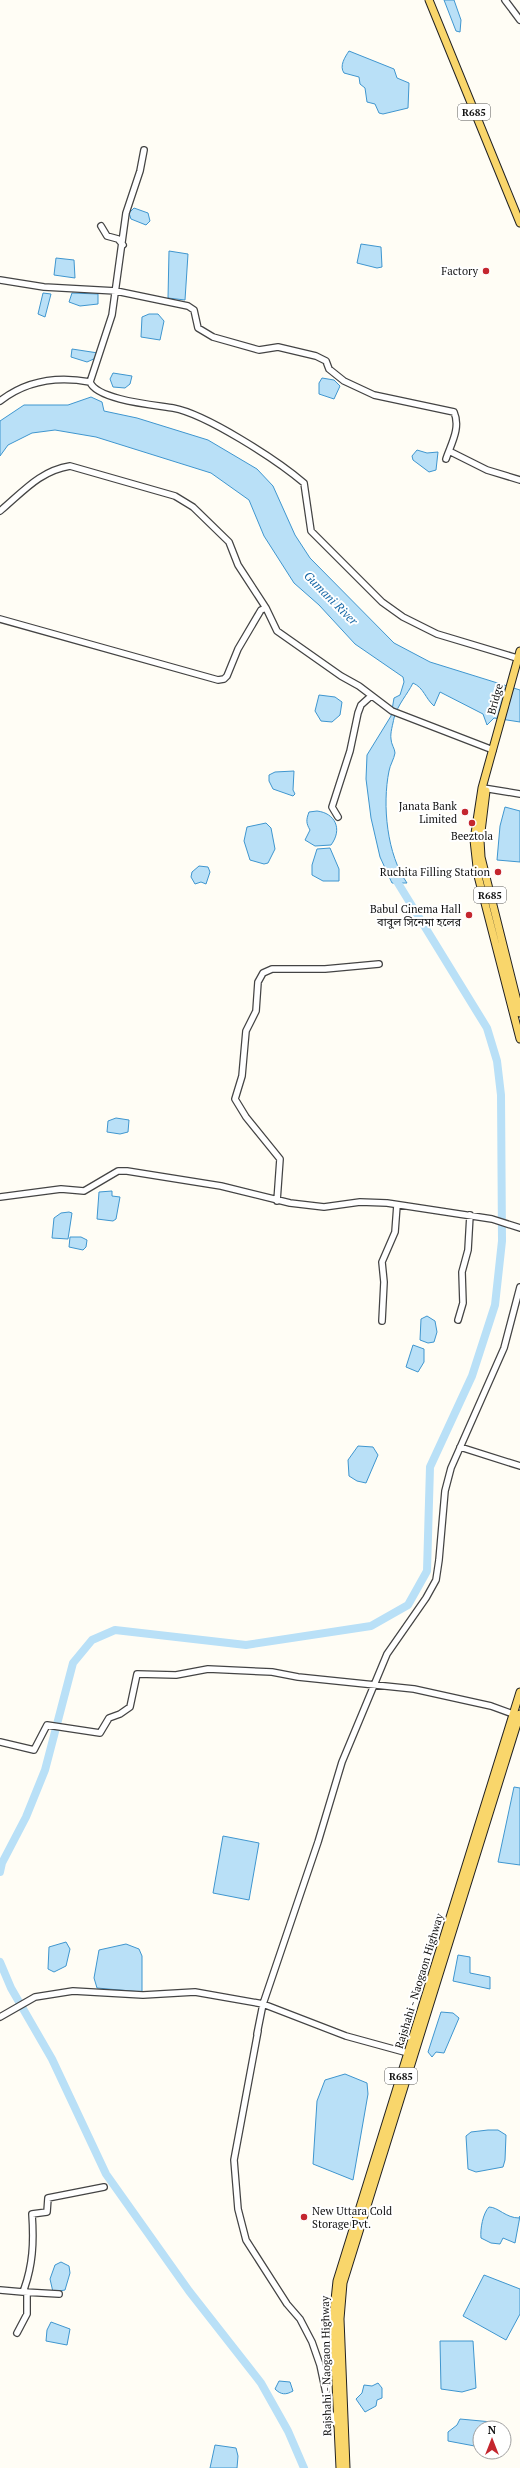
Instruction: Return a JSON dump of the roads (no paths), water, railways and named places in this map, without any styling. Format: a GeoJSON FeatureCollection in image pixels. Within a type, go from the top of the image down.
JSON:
{"type":"FeatureCollection","features":[{"type":"Feature","properties":{"kind":"main road","name":"R685"},"geometry":{"type":"LineString","coordinates":[[429,0],[520,223]]}},
{"type":"Feature","properties":{"kind":"main road","name":"Bridge"},"geometry":{"type":"LineString","coordinates":[[493,750],[519,655]]}},
{"type":"Feature","properties":{"kind":"main road","name":"R685"},"geometry":{"type":"LineString","coordinates":[[493,750],[476,821],[474,857],[520,1039]]}},
{"type":"Feature","properties":{"kind":"main road","name":"R685"},"geometry":{"type":"LineString","coordinates":[[484,789],[480,840],[481,857],[520,1013]]}},
{"type":"Feature","properties":{"kind":"main road","name":"Rajshahi - Naogaon Highway"},"geometry":{"type":"LineString","coordinates":[[340,2468],[338,2426],[340,2319],[343,2283],[517,1714],[519,1698]]}},
{"type":"Feature","properties":{"kind":"main road","name":"Rajshahi - Naogaon Highway"},"geometry":{"type":"LineString","coordinates":[[346,2468],[339,2369],[333,2319],[337,2281],[408,2053],[517,1714]]}},
{"type":"Feature","properties":{"kind":"street"},"geometry":{"type":"LineString","coordinates":[[505,0],[520,20]]}},
{"type":"Feature","properties":{"kind":"street"},"geometry":{"type":"LineString","coordinates":[[90,382],[112,315],[123,245],[126,213],[140,171],[144,150]]}},
{"type":"Feature","properties":{"kind":"street"},"geometry":{"type":"LineString","coordinates":[[101,226],[107,236],[118,239],[123,245]]}},
{"type":"Feature","properties":{"kind":"street"},"geometry":{"type":"LineString","coordinates":[[0,280],[44,287],[116,292],[188,306],[194,310],[198,328],[213,337],[259,350],[285,348],[316,356],[326,361],[329,369],[344,381],[386,399],[454,412],[457,418],[456,431],[446,459]]}},
{"type":"Feature","properties":{"kind":"street"},"geometry":{"type":"LineString","coordinates":[[0,401],[19,388],[36,382],[59,379],[90,382],[98,390],[124,400],[196,414],[258,451],[304,483],[311,531],[382,602],[403,617],[437,634],[519,655]]}},
{"type":"Feature","properties":{"kind":"street"},"geometry":{"type":"LineString","coordinates":[[449,452],[487,470],[520,480]]}},
{"type":"Feature","properties":{"kind":"street"},"geometry":{"type":"LineString","coordinates":[[0,512],[37,479],[59,468],[70,466],[175,496],[192,507],[229,542],[238,565],[266,608],[277,630],[341,676],[359,686],[394,712],[493,750]]}},
{"type":"Feature","properties":{"kind":"street"},"geometry":{"type":"LineString","coordinates":[[0,619],[218,680],[224,680],[238,649],[261,610],[266,608]]}},
{"type":"Feature","properties":{"kind":"street"},"geometry":{"type":"LineString","coordinates":[[338,817],[332,807],[335,793],[350,751],[358,713],[361,705],[371,696]]}},
{"type":"Feature","properties":{"kind":"street"},"geometry":{"type":"LineString","coordinates":[[484,789],[520,794]]}},
{"type":"Feature","properties":{"kind":"street"},"geometry":{"type":"LineString","coordinates":[[277,1201],[280,1159],[246,1117],[235,1099],[242,1076],[246,1031],[256,1010],[258,982],[263,973],[272,969],[325,970],[379,964]]}},
{"type":"Feature","properties":{"kind":"street"},"geometry":{"type":"LineString","coordinates":[[0,1197],[62,1189],[84,1191],[118,1171],[127,1171],[220,1186],[277,1201],[324,1207],[360,1202],[396,1204],[492,1219],[520,1228]]}},
{"type":"Feature","properties":{"kind":"street"},"geometry":{"type":"LineString","coordinates":[[382,1321],[382,1262],[395,1232],[396,1204]]}},
{"type":"Feature","properties":{"kind":"street"},"geometry":{"type":"LineString","coordinates":[[458,1320],[463,1303],[462,1272],[468,1250],[470,1215]]}},
{"type":"Feature","properties":{"kind":"street"},"geometry":{"type":"LineString","coordinates":[[338,2426],[330,2412],[320,2364],[312,2342],[300,2319],[287,2304],[246,2240],[238,2209],[234,2160],[262,2004],[318,1842],[340,1768],[387,1654],[426,1598],[436,1580],[440,1560],[445,1491],[451,1468],[504,1348],[520,1287]]}},
{"type":"Feature","properties":{"kind":"street"},"geometry":{"type":"LineString","coordinates":[[460,1447],[520,1466]]}},
{"type":"Feature","properties":{"kind":"street"},"geometry":{"type":"LineString","coordinates":[[0,1742],[34,1750],[47,1725],[100,1733],[109,1718],[120,1714],[130,1707],[137,1674],[176,1675],[208,1669],[238,1669],[446,1695],[517,1714]]}},
{"type":"Feature","properties":{"kind":"street"},"geometry":{"type":"LineString","coordinates":[[0,2017],[35,1997],[73,1991],[143,1995],[195,1992],[262,2004],[346,2036],[408,2053]]}},
{"type":"Feature","properties":{"kind":"street"},"geometry":{"type":"LineString","coordinates":[[257,2034],[259,2025]]}},
{"type":"Feature","properties":{"kind":"street"},"geometry":{"type":"LineString","coordinates":[[17,2333],[27,2314],[25,2292],[34,2248],[32,2214],[47,2212],[48,2198],[104,2187]]}},
{"type":"Feature","properties":{"kind":"street"},"geometry":{"type":"LineString","coordinates":[[0,2290],[59,2294]]}},
{"type":"Feature","properties":{"kind":"water"},"geometry":{"type":"Polygon","coordinates":[[[444,0],[454,0],[461,20],[460,32],[456,31],[444,0]]]}},
{"type":"Feature","properties":{"kind":"water"},"geometry":{"type":"Polygon","coordinates":[[[349,51],[394,69],[397,78],[409,83],[408,108],[383,114],[379,113],[375,104],[367,102],[365,88],[360,84],[359,77],[344,73],[342,67],[343,62],[349,51]]]}},
{"type":"Feature","properties":{"kind":"water"},"geometry":{"type":"Polygon","coordinates":[[[134,208],[148,213],[150,221],[146,225],[131,219],[129,213],[134,208]]]}},
{"type":"Feature","properties":{"kind":"water"},"geometry":{"type":"Polygon","coordinates":[[[361,244],[381,247],[382,267],[377,268],[357,263],[361,244]]]}},
{"type":"Feature","properties":{"kind":"water"},"geometry":{"type":"Polygon","coordinates":[[[169,251],[188,254],[185,300],[168,298],[169,251]]]}},
{"type":"Feature","properties":{"kind":"water"},"geometry":{"type":"Polygon","coordinates":[[[56,258],[74,260],[75,278],[54,275],[56,258]]]}},
{"type":"Feature","properties":{"kind":"water"},"geometry":{"type":"Polygon","coordinates":[[[43,293],[51,294],[45,317],[38,314],[43,293]]]}},
{"type":"Feature","properties":{"kind":"water"},"geometry":{"type":"Polygon","coordinates":[[[72,293],[98,294],[98,304],[80,306],[69,302],[72,293]]]}},
{"type":"Feature","properties":{"kind":"water"},"geometry":{"type":"Polygon","coordinates":[[[149,314],[158,314],[164,321],[160,340],[141,337],[142,317],[149,314]]]}},
{"type":"Feature","properties":{"kind":"water"},"geometry":{"type":"Polygon","coordinates":[[[72,349],[98,353],[96,358],[87,362],[71,357],[72,349]]]}},
{"type":"Feature","properties":{"kind":"water"},"geometry":{"type":"Polygon","coordinates":[[[113,373],[132,376],[130,384],[125,388],[113,387],[110,379],[113,373]]]}},
{"type":"Feature","properties":{"kind":"water"},"geometry":{"type":"Polygon","coordinates":[[[322,378],[334,380],[340,386],[334,399],[319,394],[319,383],[322,378]]]}},
{"type":"Feature","properties":{"kind":"water","name":"Gumani River"},"geometry":{"type":"Polygon","coordinates":[[[91,397],[102,402],[104,411],[137,418],[208,440],[257,469],[273,486],[295,535],[310,558],[394,643],[430,662],[520,690],[520,722],[494,718],[487,725],[483,714],[440,692],[434,706],[422,690],[413,683],[400,704],[394,718],[391,731],[391,741],[395,753],[387,784],[386,814],[395,858],[400,872],[407,883],[392,883],[380,857],[371,818],[366,779],[367,755],[391,716],[394,698],[400,695],[404,682],[403,677],[355,644],[319,605],[294,583],[264,536],[249,500],[211,473],[96,437],[55,430],[32,433],[8,445],[0,456],[0,421],[24,405],[68,405],[91,397]]]}},
{"type":"Feature","properties":{"kind":"water"},"geometry":{"type":"Polygon","coordinates":[[[417,450],[427,453],[438,452],[436,470],[429,472],[413,460],[412,456],[417,450]]]}},
{"type":"Feature","properties":{"kind":"water"},"geometry":{"type":"Polygon","coordinates":[[[319,695],[335,697],[342,702],[340,715],[332,722],[321,721],[315,711],[319,695]]]}},
{"type":"Feature","properties":{"kind":"water"},"geometry":{"type":"Polygon","coordinates":[[[294,771],[293,790],[295,794],[293,796],[273,789],[269,781],[269,775],[275,772],[294,771]]]}},
{"type":"Feature","properties":{"kind":"water"},"geometry":{"type":"Polygon","coordinates":[[[505,807],[520,811],[520,862],[497,860],[500,826],[505,807]]]}},
{"type":"Feature","properties":{"kind":"water"},"geometry":{"type":"Polygon","coordinates":[[[309,812],[323,812],[333,818],[337,828],[335,839],[331,845],[315,846],[305,840],[310,830],[307,821],[309,812]]]}},
{"type":"Feature","properties":{"kind":"water"},"geometry":{"type":"Polygon","coordinates":[[[266,823],[271,828],[275,849],[268,863],[264,864],[250,860],[244,841],[247,827],[266,823]]]}},
{"type":"Feature","properties":{"kind":"water"},"geometry":{"type":"Polygon","coordinates":[[[330,848],[339,869],[339,881],[323,881],[312,875],[312,865],[317,849],[330,848]]]}},
{"type":"Feature","properties":{"kind":"water"},"geometry":{"type":"Polygon","coordinates":[[[199,866],[208,867],[210,872],[206,884],[201,882],[195,884],[191,877],[192,872],[199,866]]]}},
{"type":"Feature","properties":{"kind":"water"},"geometry":{"type":"Polygon","coordinates":[[[116,1118],[129,1120],[128,1132],[120,1134],[107,1132],[108,1121],[116,1118]]]}},
{"type":"Feature","properties":{"kind":"water"},"geometry":{"type":"Polygon","coordinates":[[[112,1191],[112,1196],[120,1197],[116,1219],[113,1221],[97,1219],[99,1192],[112,1191]]]}},
{"type":"Feature","properties":{"kind":"water"},"geometry":{"type":"Polygon","coordinates":[[[61,1213],[72,1213],[68,1239],[52,1238],[54,1218],[61,1213]]]}},
{"type":"Feature","properties":{"kind":"water"},"geometry":{"type":"Polygon","coordinates":[[[70,1237],[81,1237],[87,1240],[86,1247],[83,1250],[69,1247],[70,1237]]]}},
{"type":"Feature","properties":{"kind":"water"},"geometry":{"type":"Polygon","coordinates":[[[427,1316],[435,1321],[437,1332],[434,1342],[428,1343],[420,1340],[421,1319],[427,1316]]]}},
{"type":"Feature","properties":{"kind":"water"},"geometry":{"type":"Polygon","coordinates":[[[413,1345],[424,1349],[424,1362],[418,1372],[406,1367],[413,1345]]]}},
{"type":"Feature","properties":{"kind":"water"},"geometry":{"type":"Polygon","coordinates":[[[358,1446],[373,1447],[378,1455],[366,1483],[357,1481],[349,1476],[348,1460],[358,1446]]]}},
{"type":"Feature","properties":{"kind":"water"},"geometry":{"type":"Polygon","coordinates":[[[514,1787],[520,1788],[520,1865],[498,1862],[514,1787]]]}},
{"type":"Feature","properties":{"kind":"water"},"geometry":{"type":"Polygon","coordinates":[[[223,1836],[259,1843],[249,1900],[213,1893],[223,1836]]]}},
{"type":"Feature","properties":{"kind":"water"},"geometry":{"type":"Polygon","coordinates":[[[66,1942],[70,1949],[66,1966],[54,1972],[48,1969],[49,1947],[66,1942]]]}},
{"type":"Feature","properties":{"kind":"water"},"geometry":{"type":"Polygon","coordinates":[[[126,1944],[139,1949],[142,1956],[142,1992],[97,1988],[94,1978],[99,1950],[126,1944]]]}},
{"type":"Feature","properties":{"kind":"water"},"geometry":{"type":"Polygon","coordinates":[[[458,1955],[470,1957],[470,1973],[490,1977],[490,1989],[453,1981],[458,1955]]]}},
{"type":"Feature","properties":{"kind":"water"},"geometry":{"type":"Polygon","coordinates":[[[441,2012],[453,2013],[459,2018],[444,2053],[436,2052],[432,2057],[428,2052],[441,2012]]]}},
{"type":"Feature","properties":{"kind":"water"},"geometry":{"type":"Polygon","coordinates":[[[345,2074],[367,2083],[368,2094],[353,2180],[313,2164],[317,2101],[325,2080],[345,2074]]]}},
{"type":"Feature","properties":{"kind":"water"},"geometry":{"type":"Polygon","coordinates":[[[498,2130],[506,2135],[505,2160],[503,2167],[476,2172],[468,2169],[466,2136],[471,2132],[498,2130]]]}},
{"type":"Feature","properties":{"kind":"water"},"geometry":{"type":"Polygon","coordinates":[[[489,2207],[492,2207],[514,2218],[519,2218],[520,2216],[515,2243],[503,2238],[500,2244],[491,2243],[481,2238],[482,2221],[489,2207]]]}},
{"type":"Feature","properties":{"kind":"water"},"geometry":{"type":"Polygon","coordinates":[[[61,2262],[69,2266],[70,2273],[65,2290],[53,2292],[50,2279],[55,2265],[61,2262]]]}},
{"type":"Feature","properties":{"kind":"water"},"geometry":{"type":"Polygon","coordinates":[[[484,2275],[520,2289],[520,2314],[506,2340],[463,2316],[484,2275]]]}},
{"type":"Feature","properties":{"kind":"water"},"geometry":{"type":"Polygon","coordinates":[[[51,2322],[70,2329],[67,2345],[46,2341],[47,2330],[51,2322]]]}},
{"type":"Feature","properties":{"kind":"water"},"geometry":{"type":"Polygon","coordinates":[[[440,2341],[473,2341],[476,2388],[462,2392],[441,2389],[440,2341]]]}},
{"type":"Feature","properties":{"kind":"water"},"geometry":{"type":"Polygon","coordinates":[[[279,2381],[290,2382],[293,2391],[284,2394],[277,2391],[275,2389],[279,2381]]]}},
{"type":"Feature","properties":{"kind":"water"},"geometry":{"type":"Polygon","coordinates":[[[378,2383],[382,2388],[382,2398],[377,2400],[376,2406],[365,2412],[356,2399],[362,2393],[364,2385],[372,2386],[378,2383]]]}},
{"type":"Feature","properties":{"kind":"water"},"geometry":{"type":"Polygon","coordinates":[[[460,2419],[472,2420],[472,2446],[448,2441],[448,2432],[457,2425],[460,2419]]]}},
{"type":"Feature","properties":{"kind":"water"},"geometry":{"type":"Polygon","coordinates":[[[215,2445],[236,2448],[238,2456],[237,2468],[210,2468],[215,2445]]]}},
{"type":"Feature","properties":{"kind":"waterway"},"geometry":{"type":"LineString","coordinates":[[0,1872],[2,1863],[26,1817],[45,1770],[73,1663],[92,1640],[115,1630],[246,1645],[371,1626],[408,1605],[427,1571],[430,1467],[472,1376],[495,1305],[502,1241],[501,1095],[497,1061],[487,1028],[393,875]]}},
{"type":"Feature","properties":{"kind":"waterway"},"geometry":{"type":"LineString","coordinates":[[0,1962],[11,1988],[52,2059],[106,2174],[189,2291],[261,2383],[288,2431],[304,2468]]}},
{"type":"Feature","properties":{"kind":"place","name":"Factory"},"geometry":{"type":"Point","coordinates":[486,271]}},
{"type":"Feature","properties":{"kind":"place","name":"Janata Bank Limited"},"geometry":{"type":"Point","coordinates":[465,812]}},
{"type":"Feature","properties":{"kind":"place","name":"Beeztola"},"geometry":{"type":"Point","coordinates":[472,823]}},
{"type":"Feature","properties":{"kind":"place","name":"Ruchita Filling Station"},"geometry":{"type":"Point","coordinates":[498,872]}},
{"type":"Feature","properties":{"kind":"place","name":"Babul Cinema Hall বাবুল সিনেমা হলের"},"geometry":{"type":"Point","coordinates":[469,915]}},
{"type":"Feature","properties":{"kind":"place","name":"New Uttara Cold Storage Pvt."},"geometry":{"type":"Point","coordinates":[304,2217]}}]}
